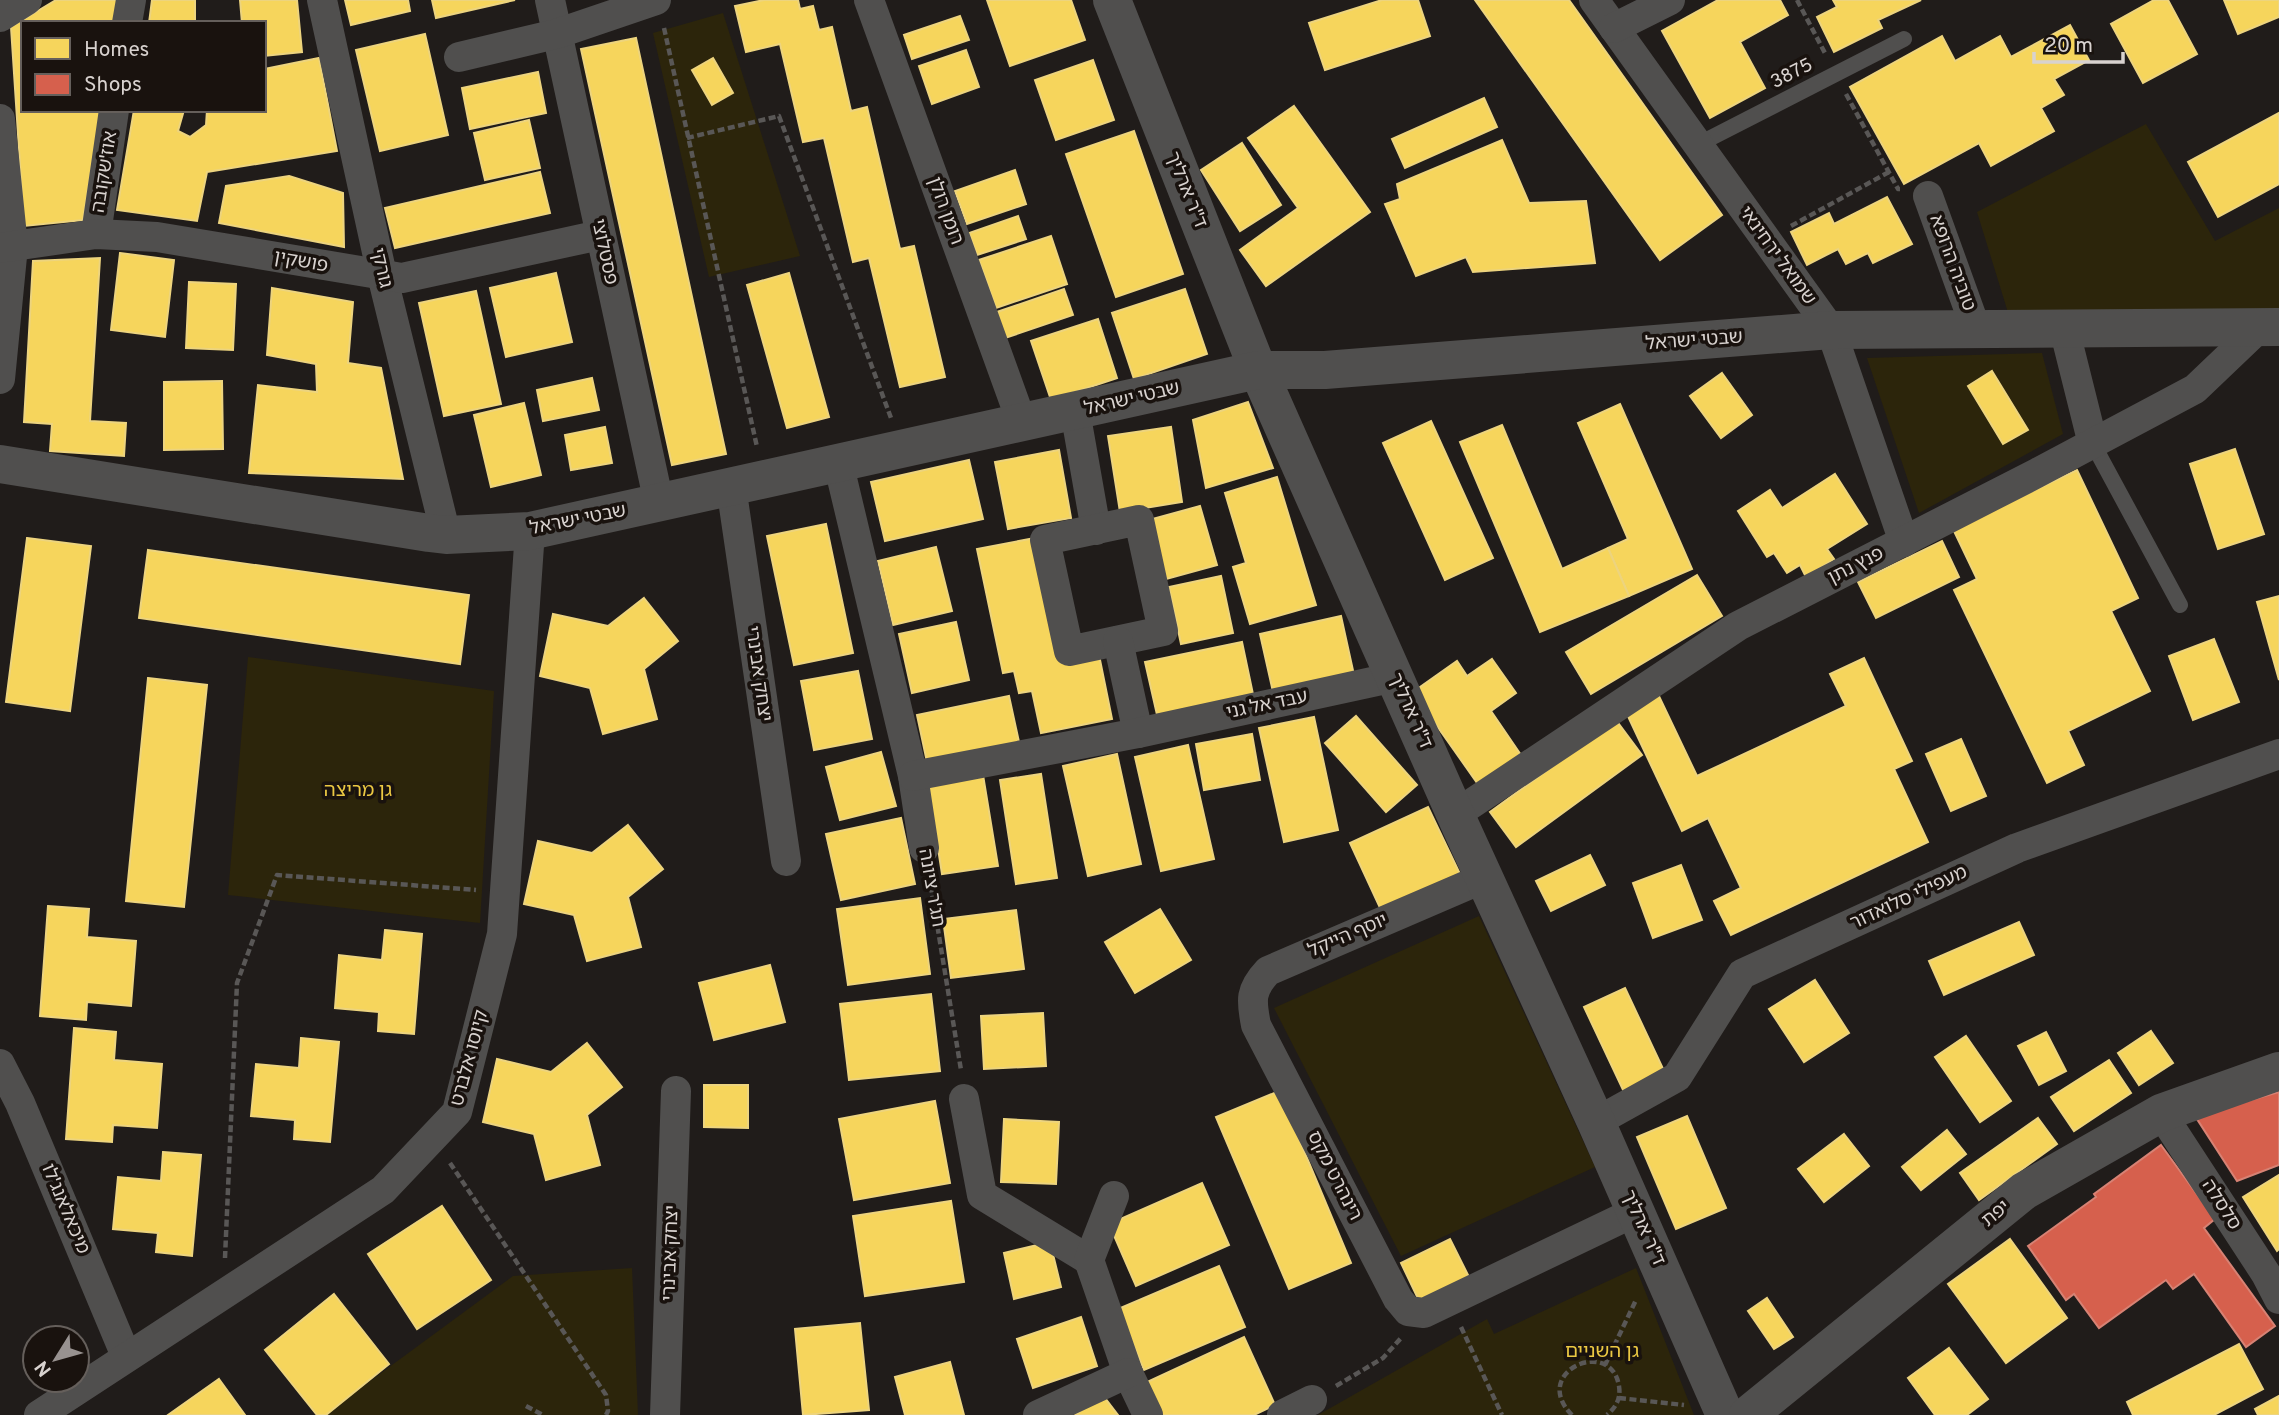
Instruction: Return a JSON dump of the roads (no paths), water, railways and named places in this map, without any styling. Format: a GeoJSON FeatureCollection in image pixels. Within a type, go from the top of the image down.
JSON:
{"type":"FeatureCollection","features":[{"type":"Feature","properties":{"kind":"street"},"geometry":{"type":"LineString","coordinates":[[0,17],[27,0]]}},
{"type":"Feature","properties":{"kind":"street"},"geometry":{"type":"LineString","coordinates":[[127,21],[131,0]]}},
{"type":"Feature","properties":{"kind":"street","name":"גורקי"},"geometry":{"type":"LineString","coordinates":[[321,0],[382,275],[446,535]]}},
{"type":"Feature","properties":{"kind":"street","name":"פסטלוצי"},"geometry":{"type":"LineString","coordinates":[[550,0],[659,503]]}},
{"type":"Feature","properties":{"kind":"street","name":"רומן רולן"},"geometry":{"type":"LineString","coordinates":[[869,0],[1021,423]]}},
{"type":"Feature","properties":{"kind":"street","name":"ד\"ר ארליך"},"geometry":{"type":"LineString","coordinates":[[1112,0],[1258,370],[1635,1212],[1732,1413]]}},
{"type":"Feature","properties":{"kind":"street","name":"שמואל ירחינאי"},"geometry":{"type":"LineString","coordinates":[[1594,0],[1831,330],[1904,541]]}},
{"type":"Feature","properties":{"kind":"street"},"geometry":{"type":"LineString","coordinates":[[1614,28],[1670,0]]}},
{"type":"Feature","properties":{"kind":"street"},"geometry":{"type":"LineString","coordinates":[[459,57],[659,13]]}},
{"type":"Feature","properties":{"kind":"street","name":"אוז'שקובה"},"geometry":{"type":"LineString","coordinates":[[96,234],[114,112]]}},
{"type":"Feature","properties":{"kind":"street"},"geometry":{"type":"LineString","coordinates":[[0,119],[6,247],[0,379]]}},
{"type":"Feature","properties":{"kind":"street","name":"טוביה הרופא"},"geometry":{"type":"LineString","coordinates":[[1928,196],[1976,329]]}},
{"type":"Feature","properties":{"kind":"street","name":"פושקין"},"geometry":{"type":"LineString","coordinates":[[6,247],[96,234],[157,237],[402,278],[600,235]]}},
{"type":"Feature","properties":{"kind":"street","name":"שבטי ישראל"},"geometry":{"type":"LineString","coordinates":[[0,464],[388,528],[446,535],[530,531],[1258,370],[1325,370],[1831,330],[2269,327]]}},
{"type":"Feature","properties":{"kind":"street","name":"פנץ נתן"},"geometry":{"type":"LineString","coordinates":[[1456,814],[1738,626],[2094,444],[2194,389],[2269,327]]}},
{"type":"Feature","properties":{"kind":"street"},"geometry":{"type":"LineString","coordinates":[[2064,328],[2094,444]]}},
{"type":"Feature","properties":{"kind":"street"},"geometry":{"type":"LineString","coordinates":[[1287,433],[1288,416],[1298,394],[1325,370]]}},
{"type":"Feature","properties":{"kind":"street"},"geometry":{"type":"LineString","coordinates":[[1075,411],[1096,530]]}},
{"type":"Feature","properties":{"kind":"street","name":"תג'ר ציונה"},"geometry":{"type":"LineString","coordinates":[[838,463],[913,776],[925,848]]}},
{"type":"Feature","properties":{"kind":"street","name":"יצחק אבינרי"},"geometry":{"type":"LineString","coordinates":[[748,482],[786,861]]}},
{"type":"Feature","properties":{"kind":"street"},"geometry":{"type":"LineString","coordinates":[[1139,520],[1163,631],[1069,651],[1045,540],[1096,530],[1139,520]]}},
{"type":"Feature","properties":{"kind":"street","name":"קיוסו אלברט"},"geometry":{"type":"LineString","coordinates":[[39,1415],[383,1190],[457,1112],[502,934],[530,531]]}},
{"type":"Feature","properties":{"kind":"street"},"geometry":{"type":"LineString","coordinates":[[1118,641],[1138,733]]}},
{"type":"Feature","properties":{"kind":"street","name":"עבד אל גני"},"geometry":{"type":"LineString","coordinates":[[913,776],[1138,733],[1395,677]]}},
{"type":"Feature","properties":{"kind":"street","name":"מעפילי סלואדור"},"geometry":{"type":"LineString","coordinates":[[1596,1122],[1676,1077],[1742,974],[2017,848],[2279,754]]}},
{"type":"Feature","properties":{"kind":"street","name":"יוסף הייקל"},"geometry":{"type":"LineString","coordinates":[[1256,1025],[1251,1003],[1256,984],[1268,971],[1484,877]]}},
{"type":"Feature","properties":{"kind":"street","name":"רינהרט מקס"},"geometry":{"type":"LineString","coordinates":[[1256,1025],[1398,1299],[1408,1311],[1436,1307],[1635,1212]]}},
{"type":"Feature","properties":{"kind":"street","name":"מיכאלאנג'לו"},"geometry":{"type":"LineString","coordinates":[[0,1064],[10,1109],[126,1356]]}},
{"type":"Feature","properties":{"kind":"street","name":"יפת"},"geometry":{"type":"LineString","coordinates":[[1732,1413],[2024,1191],[2161,1113],[2279,1071]]}},
{"type":"Feature","properties":{"kind":"street","name":"יצחק אבינרי"},"geometry":{"type":"LineString","coordinates":[[665,1415],[676,1091]]}},
{"type":"Feature","properties":{"kind":"street"},"geometry":{"type":"LineString","coordinates":[[964,1098],[982,1195],[1089,1260],[1128,1373],[1148,1415]]}},
{"type":"Feature","properties":{"kind":"street","name":"סלסלה"},"geometry":{"type":"LineString","coordinates":[[2161,1113],[2275,1280]]}},
{"type":"Feature","properties":{"kind":"street"},"geometry":{"type":"LineString","coordinates":[[1089,1260],[1114,1196]]}},
{"type":"Feature","properties":{"kind":"street"},"geometry":{"type":"LineString","coordinates":[[1038,1415],[1128,1373]]}},
{"type":"Feature","properties":{"kind":"street"},"geometry":{"type":"LineString","coordinates":[[1282,1415],[1312,1400]]}},
{"type":"Feature","properties":{"kind":"lane","name":"3875"},"geometry":{"type":"LineString","coordinates":[[1697,145],[1904,39]]}},
{"type":"Feature","properties":{"kind":"lane"},"geometry":{"type":"LineString","coordinates":[[2094,444],[2180,605]]}},
{"type":"Feature","properties":{"kind":"park label","name":"גן מריצה"},"geometry":{"type":"Point","coordinates":[358,791]}},
{"type":"Feature","properties":{"kind":"park label","name":"גן השניים"},"geometry":{"type":"Point","coordinates":[1602,1352]}}]}
